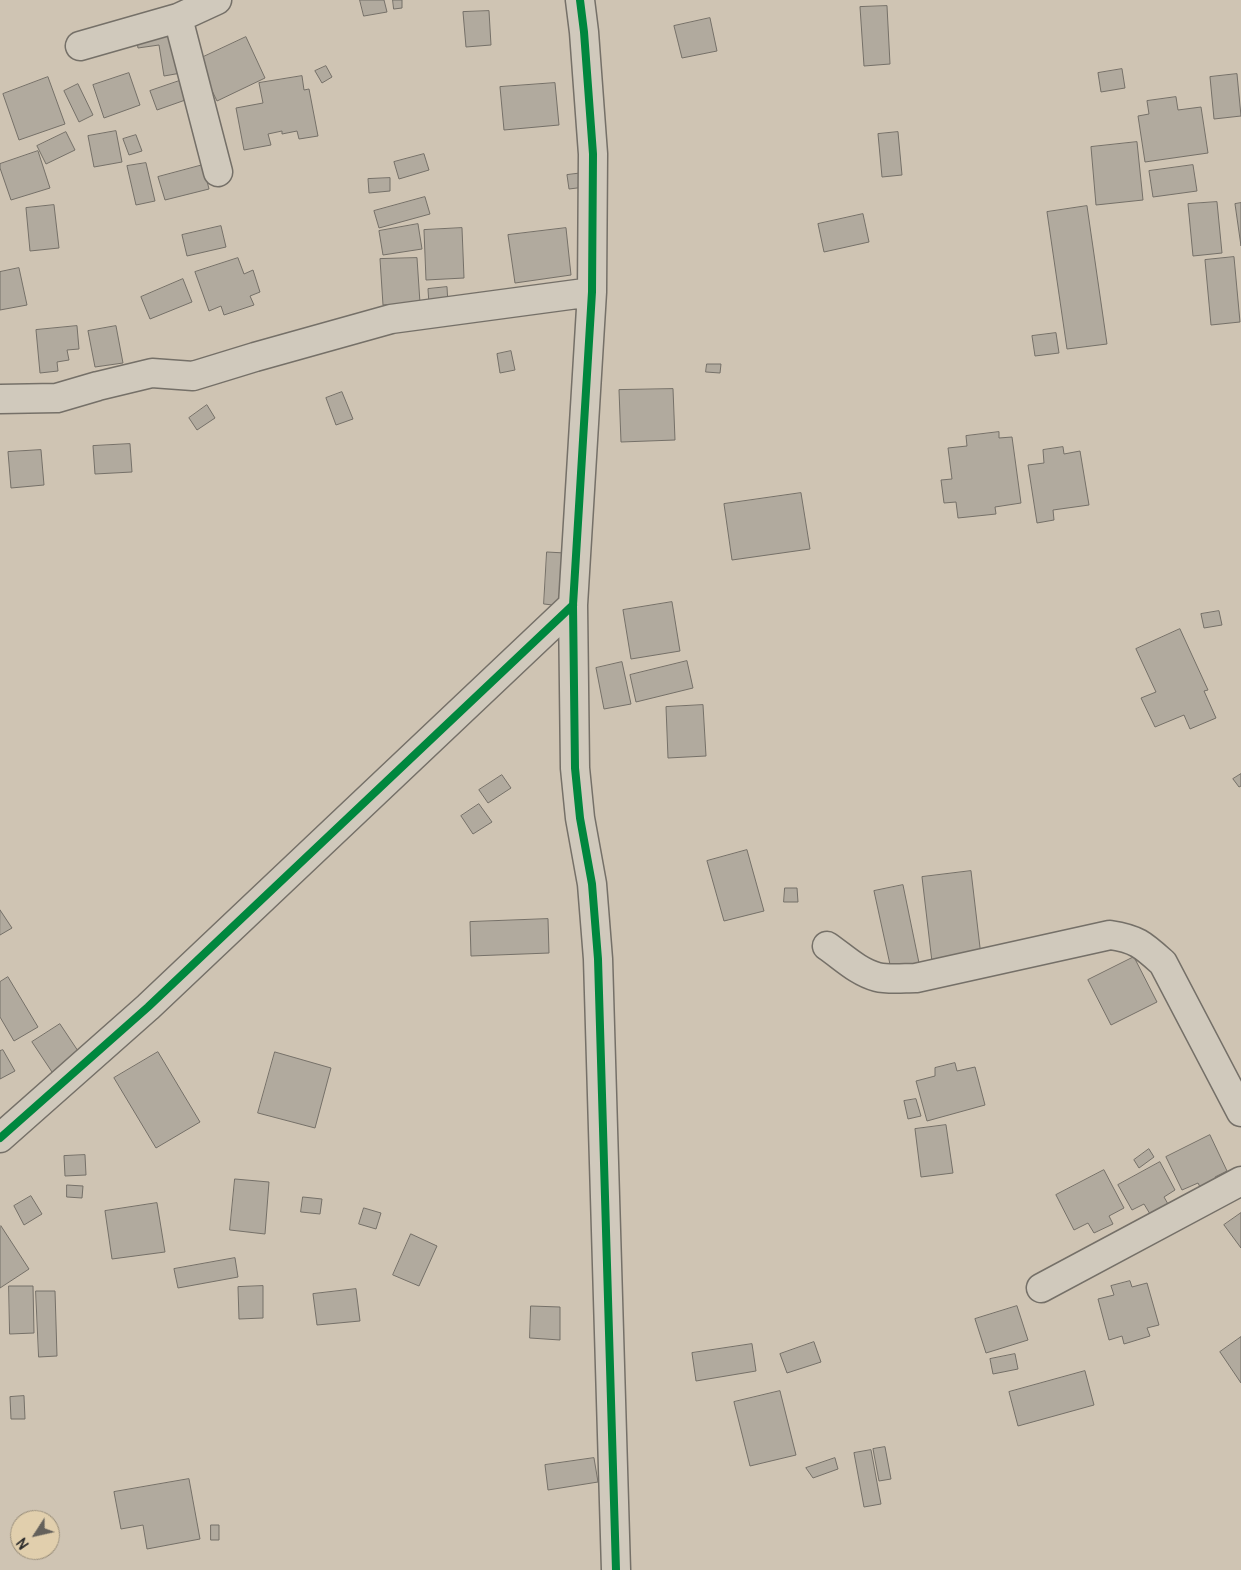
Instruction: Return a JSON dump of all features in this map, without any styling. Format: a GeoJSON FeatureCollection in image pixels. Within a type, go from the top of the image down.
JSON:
{"type":"FeatureCollection","features":[{"type":"Feature","properties":{"kind":"street"},"geometry":{"type":"LineString","coordinates":[[80,46],[178,18],[217,0]]}},
{"type":"Feature","properties":{"kind":"street"},"geometry":{"type":"LineString","coordinates":[[580,0],[593,154],[592,292],[573,605],[575,768],[580,818],[592,884],[598,959],[616,1570]]}},
{"type":"Feature","properties":{"kind":"street"},"geometry":{"type":"LineString","coordinates":[[178,18],[218,172]]}},
{"type":"Feature","properties":{"kind":"street"},"geometry":{"type":"LineString","coordinates":[[0,399],[57,398],[152,373],[192,376],[391,319],[592,292]]}},
{"type":"Feature","properties":{"kind":"street"},"geometry":{"type":"LineString","coordinates":[[0,1138],[148,1007],[573,605]]}},
{"type":"Feature","properties":{"kind":"street"},"geometry":{"type":"LineString","coordinates":[[827,946],[860,970],[878,977],[896,979],[916,978],[1110,935],[1128,938],[1144,946],[1163,963],[1241,1112]]}},
{"type":"Feature","properties":{"kind":"street"},"geometry":{"type":"LineString","coordinates":[[1041,1288],[1241,1181]]}},
{"type":"Feature","properties":{"kind":"building"},"geometry":{"type":"Polygon","coordinates":[[[360,0],[384,0],[387,12],[364,16],[360,0]]]}},
{"type":"Feature","properties":{"kind":"building"},"geometry":{"type":"Polygon","coordinates":[[[393,0],[402,0],[402,8],[394,9],[393,0]]]}},
{"type":"Feature","properties":{"kind":"building"},"geometry":{"type":"Polygon","coordinates":[[[887,6],[890,64],[864,66],[860,7],[887,6]]]}},
{"type":"Feature","properties":{"kind":"building"},"geometry":{"type":"Polygon","coordinates":[[[489,11],[491,45],[466,47],[463,12],[489,11]]]}},
{"type":"Feature","properties":{"kind":"building"},"geometry":{"type":"Polygon","coordinates":[[[710,18],[717,51],[682,58],[674,26],[710,18]]]}},
{"type":"Feature","properties":{"kind":"building"},"geometry":{"type":"Polygon","coordinates":[[[173,30],[181,73],[164,76],[159,45],[138,48],[136,36],[173,30]]]}},
{"type":"Feature","properties":{"kind":"building"},"geometry":{"type":"Polygon","coordinates":[[[246,37],[265,78],[217,101],[197,60],[246,37]]]}},
{"type":"Feature","properties":{"kind":"building"},"geometry":{"type":"Polygon","coordinates":[[[326,66],[332,77],[322,83],[315,71],[326,66]]]}},
{"type":"Feature","properties":{"kind":"building"},"geometry":{"type":"Polygon","coordinates":[[[1122,69],[1125,88],[1101,92],[1098,73],[1122,69]]]}},
{"type":"Feature","properties":{"kind":"building"},"geometry":{"type":"Polygon","coordinates":[[[129,73],[140,105],[104,118],[93,85],[129,73]]]}},
{"type":"Feature","properties":{"kind":"building"},"geometry":{"type":"Polygon","coordinates":[[[1237,74],[1241,116],[1214,119],[1210,77],[1237,74]]]}},
{"type":"Feature","properties":{"kind":"building"},"geometry":{"type":"Polygon","coordinates":[[[302,76],[304,90],[309,89],[318,136],[299,139],[297,131],[282,134],[282,131],[268,134],[271,145],[244,150],[236,108],[263,103],[259,83],[302,76]]]}},
{"type":"Feature","properties":{"kind":"building"},"geometry":{"type":"Polygon","coordinates":[[[48,77],[65,124],[19,140],[3,94],[48,77]]]}},
{"type":"Feature","properties":{"kind":"building"},"geometry":{"type":"Polygon","coordinates":[[[185,79],[191,98],[157,110],[150,91],[185,79]]]}},
{"type":"Feature","properties":{"kind":"building"},"geometry":{"type":"Polygon","coordinates":[[[555,83],[559,125],[504,130],[500,87],[555,83]]]}},
{"type":"Feature","properties":{"kind":"building"},"geometry":{"type":"Polygon","coordinates":[[[78,84],[93,115],[79,122],[64,91],[78,84]]]}},
{"type":"Feature","properties":{"kind":"building"},"geometry":{"type":"Polygon","coordinates":[[[1176,97],[1178,110],[1201,107],[1208,153],[1145,162],[1138,116],[1149,114],[1147,101],[1176,97]]]}},
{"type":"Feature","properties":{"kind":"building"},"geometry":{"type":"Polygon","coordinates":[[[116,131],[122,162],[94,167],[88,136],[116,131]]]}},
{"type":"Feature","properties":{"kind":"building"},"geometry":{"type":"Polygon","coordinates":[[[66,132],[75,150],[46,164],[37,146],[66,132]]]}},
{"type":"Feature","properties":{"kind":"building"},"geometry":{"type":"Polygon","coordinates":[[[898,132],[902,175],[882,177],[878,134],[898,132]]]}},
{"type":"Feature","properties":{"kind":"building"},"geometry":{"type":"Polygon","coordinates":[[[136,135],[142,151],[129,155],[123,139],[136,135]]]}},
{"type":"Feature","properties":{"kind":"building"},"geometry":{"type":"Polygon","coordinates":[[[1137,142],[1143,200],[1096,205],[1091,147],[1137,142]]]}},
{"type":"Feature","properties":{"kind":"building"},"geometry":{"type":"Polygon","coordinates":[[[38,151],[50,188],[11,200],[0,164],[38,151]]]}},
{"type":"Feature","properties":{"kind":"building"},"geometry":{"type":"Polygon","coordinates":[[[424,154],[429,170],[399,179],[394,162],[424,154]]]}},
{"type":"Feature","properties":{"kind":"building"},"geometry":{"type":"Polygon","coordinates":[[[146,163],[155,201],[136,205],[127,166],[146,163]]]}},
{"type":"Feature","properties":{"kind":"building"},"geometry":{"type":"Polygon","coordinates":[[[203,165],[209,189],[165,200],[158,177],[203,165]]]}},
{"type":"Feature","properties":{"kind":"building"},"geometry":{"type":"Polygon","coordinates":[[[1193,165],[1197,191],[1153,197],[1149,171],[1193,165]]]}},
{"type":"Feature","properties":{"kind":"building"},"geometry":{"type":"Polygon","coordinates":[[[583,173],[585,187],[569,189],[567,175],[583,173]]]}},
{"type":"Feature","properties":{"kind":"building"},"geometry":{"type":"Polygon","coordinates":[[[390,178],[390,191],[369,193],[368,179],[390,178]]]}},
{"type":"Feature","properties":{"kind":"building"},"geometry":{"type":"Polygon","coordinates":[[[425,197],[430,214],[379,228],[374,211],[425,197]]]}},
{"type":"Feature","properties":{"kind":"building"},"geometry":{"type":"Polygon","coordinates":[[[1217,202],[1222,253],[1193,256],[1188,204],[1217,202]]]}},
{"type":"Feature","properties":{"kind":"building"},"geometry":{"type":"Polygon","coordinates":[[[1241,203],[1241,246],[1235,204],[1241,203]]]}},
{"type":"Feature","properties":{"kind":"building"},"geometry":{"type":"Polygon","coordinates":[[[54,205],[59,248],[30,251],[26,208],[54,205]]]}},
{"type":"Feature","properties":{"kind":"building"},"geometry":{"type":"Polygon","coordinates":[[[1087,206],[1107,344],[1067,349],[1047,212],[1087,206]]]}},
{"type":"Feature","properties":{"kind":"building"},"geometry":{"type":"Polygon","coordinates":[[[863,214],[869,242],[824,252],[818,224],[863,214]]]}},
{"type":"Feature","properties":{"kind":"building"},"geometry":{"type":"Polygon","coordinates":[[[418,224],[422,249],[383,255],[379,231],[418,224]]]}},
{"type":"Feature","properties":{"kind":"building"},"geometry":{"type":"Polygon","coordinates":[[[221,226],[226,247],[187,256],[182,235],[221,226]]]}},
{"type":"Feature","properties":{"kind":"building"},"geometry":{"type":"Polygon","coordinates":[[[462,228],[464,278],[426,280],[424,230],[462,228]]]}},
{"type":"Feature","properties":{"kind":"building"},"geometry":{"type":"Polygon","coordinates":[[[566,228],[571,275],[515,283],[508,235],[566,228]]]}},
{"type":"Feature","properties":{"kind":"building"},"geometry":{"type":"Polygon","coordinates":[[[1234,257],[1240,322],[1211,325],[1205,260],[1234,257]]]}},
{"type":"Feature","properties":{"kind":"building"},"geometry":{"type":"Polygon","coordinates":[[[238,258],[244,274],[253,270],[260,292],[250,296],[254,305],[224,315],[221,306],[209,311],[195,272],[238,258]]]}},
{"type":"Feature","properties":{"kind":"building"},"geometry":{"type":"Polygon","coordinates":[[[417,258],[420,303],[383,305],[380,259],[417,258]]]}},
{"type":"Feature","properties":{"kind":"building"},"geometry":{"type":"Polygon","coordinates":[[[19,268],[27,305],[0,310],[0,272],[19,268]]]}},
{"type":"Feature","properties":{"kind":"building"},"geometry":{"type":"Polygon","coordinates":[[[183,279],[192,302],[150,319],[141,297],[183,279]]]}},
{"type":"Feature","properties":{"kind":"building"},"geometry":{"type":"Polygon","coordinates":[[[447,287],[448,304],[429,305],[428,289],[447,287]]]}},
{"type":"Feature","properties":{"kind":"building"},"geometry":{"type":"Polygon","coordinates":[[[77,326],[79,349],[67,350],[69,360],[57,362],[58,371],[40,373],[36,330],[77,326]]]}},
{"type":"Feature","properties":{"kind":"building"},"geometry":{"type":"Polygon","coordinates":[[[116,326],[123,363],[95,367],[88,331],[116,326]]]}},
{"type":"Feature","properties":{"kind":"building"},"geometry":{"type":"Polygon","coordinates":[[[1056,333],[1059,353],[1035,356],[1032,336],[1056,333]]]}},
{"type":"Feature","properties":{"kind":"building"},"geometry":{"type":"Polygon","coordinates":[[[511,351],[515,370],[500,373],[497,354],[511,351]]]}},
{"type":"Feature","properties":{"kind":"building"},"geometry":{"type":"Polygon","coordinates":[[[707,364],[721,364],[720,373],[706,372],[707,364]]]}},
{"type":"Feature","properties":{"kind":"building"},"geometry":{"type":"Polygon","coordinates":[[[673,389],[675,440],[621,442],[619,390],[673,389]]]}},
{"type":"Feature","properties":{"kind":"building"},"geometry":{"type":"Polygon","coordinates":[[[342,392],[353,419],[336,425],[326,398],[342,392]]]}},
{"type":"Feature","properties":{"kind":"building"},"geometry":{"type":"Polygon","coordinates":[[[207,405],[215,418],[197,430],[189,418],[207,405]]]}},
{"type":"Feature","properties":{"kind":"building"},"geometry":{"type":"Polygon","coordinates":[[[999,432],[999,438],[1012,437],[1021,503],[995,507],[996,514],[958,518],[956,502],[944,503],[941,480],[952,479],[948,448],[967,446],[966,436],[999,432]]]}},
{"type":"Feature","properties":{"kind":"building"},"geometry":{"type":"Polygon","coordinates":[[[130,444],[132,472],[95,474],[93,446],[130,444]]]}},
{"type":"Feature","properties":{"kind":"building"},"geometry":{"type":"Polygon","coordinates":[[[1063,447],[1064,454],[1080,451],[1089,505],[1053,510],[1054,520],[1037,523],[1028,465],[1044,463],[1043,450],[1063,447]]]}},
{"type":"Feature","properties":{"kind":"building"},"geometry":{"type":"Polygon","coordinates":[[[41,450],[44,485],[11,488],[8,452],[41,450]]]}},
{"type":"Feature","properties":{"kind":"building"},"geometry":{"type":"Polygon","coordinates":[[[801,493],[810,549],[732,560],[724,504],[801,493]]]}},
{"type":"Feature","properties":{"kind":"building"},"geometry":{"type":"Polygon","coordinates":[[[547,552],[565,553],[561,606],[544,604],[547,552]]]}},
{"type":"Feature","properties":{"kind":"building"},"geometry":{"type":"Polygon","coordinates":[[[672,602],[680,651],[631,659],[623,610],[672,602]]]}},
{"type":"Feature","properties":{"kind":"building"},"geometry":{"type":"Polygon","coordinates":[[[1219,611],[1222,625],[1204,628],[1201,614],[1219,611]]]}},
{"type":"Feature","properties":{"kind":"building"},"geometry":{"type":"Polygon","coordinates":[[[1180,629],[1208,690],[1204,691],[1216,718],[1190,729],[1184,715],[1155,727],[1141,698],[1156,692],[1136,649],[1180,629]]]}},
{"type":"Feature","properties":{"kind":"building"},"geometry":{"type":"Polygon","coordinates":[[[687,661],[693,688],[636,702],[630,675],[687,661]]]}},
{"type":"Feature","properties":{"kind":"building"},"geometry":{"type":"Polygon","coordinates":[[[622,662],[631,704],[604,709],[596,668],[622,662]]]}},
{"type":"Feature","properties":{"kind":"building"},"geometry":{"type":"Polygon","coordinates":[[[703,705],[706,756],[668,758],[666,707],[703,705]]]}},
{"type":"Feature","properties":{"kind":"building"},"geometry":{"type":"Polygon","coordinates":[[[1241,774],[1241,786],[1239,787],[1233,779],[1241,774]]]}},
{"type":"Feature","properties":{"kind":"building"},"geometry":{"type":"Polygon","coordinates":[[[502,775],[511,788],[488,803],[479,790],[502,775]]]}},
{"type":"Feature","properties":{"kind":"building"},"geometry":{"type":"Polygon","coordinates":[[[479,804],[492,822],[473,834],[461,816],[479,804]]]}},
{"type":"Feature","properties":{"kind":"building"},"geometry":{"type":"Polygon","coordinates":[[[747,850],[764,911],[724,921],[707,861],[747,850]]]}},
{"type":"Feature","properties":{"kind":"building"},"geometry":{"type":"Polygon","coordinates":[[[971,871],[981,956],[932,962],[922,877],[971,871]]]}},
{"type":"Feature","properties":{"kind":"building"},"geometry":{"type":"Polygon","coordinates":[[[903,885],[919,963],[891,969],[874,891],[903,885]]]}},
{"type":"Feature","properties":{"kind":"building"},"geometry":{"type":"Polygon","coordinates":[[[785,888],[797,888],[798,902],[784,902],[785,888]]]}},
{"type":"Feature","properties":{"kind":"building"},"geometry":{"type":"Polygon","coordinates":[[[0,910],[12,928],[0,935],[0,910]]]}},
{"type":"Feature","properties":{"kind":"building"},"geometry":{"type":"Polygon","coordinates":[[[548,919],[549,953],[471,956],[470,922],[548,919]]]}},
{"type":"Feature","properties":{"kind":"building"},"geometry":{"type":"Polygon","coordinates":[[[1134,957],[1157,1002],[1111,1025],[1088,980],[1134,957]]]}},
{"type":"Feature","properties":{"kind":"building"},"geometry":{"type":"Polygon","coordinates":[[[8,977],[38,1027],[14,1041],[0,1017],[0,982],[8,977]]]}},
{"type":"Feature","properties":{"kind":"building"},"geometry":{"type":"Polygon","coordinates":[[[60,1024],[84,1060],[56,1078],[32,1042],[60,1024]]]}},
{"type":"Feature","properties":{"kind":"building"},"geometry":{"type":"Polygon","coordinates":[[[3,1050],[15,1071],[0,1079],[0,1051],[3,1050]]]}},
{"type":"Feature","properties":{"kind":"building"},"geometry":{"type":"Polygon","coordinates":[[[158,1052],[200,1122],[156,1148],[114,1078],[158,1052]]]}},
{"type":"Feature","properties":{"kind":"building"},"geometry":{"type":"Polygon","coordinates":[[[275,1052],[331,1068],[315,1128],[258,1113],[275,1052]]]}},
{"type":"Feature","properties":{"kind":"building"},"geometry":{"type":"Polygon","coordinates":[[[955,1063],[957,1071],[975,1067],[985,1105],[927,1121],[916,1081],[935,1076],[935,1068],[955,1063]]]}},
{"type":"Feature","properties":{"kind":"building"},"geometry":{"type":"Polygon","coordinates":[[[916,1099],[921,1116],[908,1119],[904,1101],[916,1099]]]}},
{"type":"Feature","properties":{"kind":"building"},"geometry":{"type":"Polygon","coordinates":[[[946,1125],[953,1173],[921,1177],[915,1129],[946,1125]]]}},
{"type":"Feature","properties":{"kind":"building"},"geometry":{"type":"Polygon","coordinates":[[[1210,1135],[1227,1171],[1215,1177],[1218,1183],[1202,1191],[1198,1183],[1182,1190],[1166,1157],[1210,1135]]]}},
{"type":"Feature","properties":{"kind":"building"},"geometry":{"type":"Polygon","coordinates":[[[1149,1149],[1154,1157],[1139,1168],[1134,1160],[1149,1149]]]}},
{"type":"Feature","properties":{"kind":"building"},"geometry":{"type":"Polygon","coordinates":[[[85,1155],[86,1175],[65,1176],[64,1156],[85,1155]]]}},
{"type":"Feature","properties":{"kind":"building"},"geometry":{"type":"Polygon","coordinates":[[[1160,1162],[1175,1190],[1164,1197],[1168,1204],[1150,1214],[1144,1204],[1132,1210],[1118,1185],[1160,1162]]]}},
{"type":"Feature","properties":{"kind":"building"},"geometry":{"type":"Polygon","coordinates":[[[1104,1170],[1124,1208],[1109,1216],[1113,1224],[1094,1233],[1088,1223],[1074,1230],[1056,1195],[1104,1170]]]}},
{"type":"Feature","properties":{"kind":"building"},"geometry":{"type":"Polygon","coordinates":[[[235,1179],[269,1182],[265,1234],[230,1230],[235,1179]]]}},
{"type":"Feature","properties":{"kind":"building"},"geometry":{"type":"Polygon","coordinates":[[[67,1185],[83,1186],[82,1198],[67,1197],[67,1185]]]}},
{"type":"Feature","properties":{"kind":"building"},"geometry":{"type":"Polygon","coordinates":[[[31,1196],[42,1214],[24,1225],[14,1206],[31,1196]]]}},
{"type":"Feature","properties":{"kind":"building"},"geometry":{"type":"Polygon","coordinates":[[[303,1197],[322,1199],[320,1214],[301,1212],[303,1197]]]}},
{"type":"Feature","properties":{"kind":"building"},"geometry":{"type":"Polygon","coordinates":[[[157,1203],[165,1252],[112,1259],[105,1211],[157,1203]]]}},
{"type":"Feature","properties":{"kind":"building"},"geometry":{"type":"Polygon","coordinates":[[[364,1208],[381,1213],[376,1229],[359,1224],[364,1208]]]}},
{"type":"Feature","properties":{"kind":"building"},"geometry":{"type":"Polygon","coordinates":[[[1241,1213],[1241,1248],[1224,1225],[1241,1213]]]}},
{"type":"Feature","properties":{"kind":"building"},"geometry":{"type":"Polygon","coordinates":[[[0,1227],[29,1269],[0,1288],[0,1227]]]}},
{"type":"Feature","properties":{"kind":"building"},"geometry":{"type":"Polygon","coordinates":[[[411,1234],[437,1246],[419,1286],[393,1275],[411,1234]]]}},
{"type":"Feature","properties":{"kind":"building"},"geometry":{"type":"Polygon","coordinates":[[[235,1258],[238,1277],[178,1288],[174,1269],[235,1258]]]}},
{"type":"Feature","properties":{"kind":"building"},"geometry":{"type":"Polygon","coordinates":[[[1130,1281],[1132,1287],[1147,1283],[1159,1325],[1147,1328],[1150,1336],[1124,1344],[1122,1336],[1109,1340],[1098,1299],[1114,1295],[1111,1286],[1130,1281]]]}},
{"type":"Feature","properties":{"kind":"building"},"geometry":{"type":"Polygon","coordinates":[[[9,1286],[33,1286],[34,1333],[10,1334],[9,1286]]]}},
{"type":"Feature","properties":{"kind":"building"},"geometry":{"type":"Polygon","coordinates":[[[263,1286],[263,1318],[239,1319],[238,1287],[263,1286]]]}},
{"type":"Feature","properties":{"kind":"building"},"geometry":{"type":"Polygon","coordinates":[[[356,1289],[360,1321],[317,1325],[313,1294],[356,1289]]]}},
{"type":"Feature","properties":{"kind":"building"},"geometry":{"type":"Polygon","coordinates":[[[36,1291],[55,1291],[57,1356],[39,1357],[36,1291]]]}},
{"type":"Feature","properties":{"kind":"building"},"geometry":{"type":"Polygon","coordinates":[[[531,1306],[560,1307],[560,1340],[530,1338],[531,1306]]]}},
{"type":"Feature","properties":{"kind":"building"},"geometry":{"type":"Polygon","coordinates":[[[1017,1306],[1028,1340],[986,1353],[975,1319],[1017,1306]]]}},
{"type":"Feature","properties":{"kind":"building"},"geometry":{"type":"Polygon","coordinates":[[[1241,1337],[1241,1383],[1220,1352],[1241,1337]]]}},
{"type":"Feature","properties":{"kind":"building"},"geometry":{"type":"Polygon","coordinates":[[[814,1342],[821,1362],[787,1373],[780,1354],[814,1342]]]}},
{"type":"Feature","properties":{"kind":"building"},"geometry":{"type":"Polygon","coordinates":[[[752,1344],[756,1371],[696,1381],[692,1353],[752,1344]]]}},
{"type":"Feature","properties":{"kind":"building"},"geometry":{"type":"Polygon","coordinates":[[[1015,1354],[1018,1369],[993,1374],[990,1359],[1015,1354]]]}},
{"type":"Feature","properties":{"kind":"building"},"geometry":{"type":"Polygon","coordinates":[[[1085,1371],[1094,1405],[1018,1426],[1009,1392],[1085,1371]]]}},
{"type":"Feature","properties":{"kind":"building"},"geometry":{"type":"Polygon","coordinates":[[[780,1391],[796,1455],[750,1466],[734,1402],[780,1391]]]}},
{"type":"Feature","properties":{"kind":"building"},"geometry":{"type":"Polygon","coordinates":[[[24,1396],[25,1419],[11,1419],[10,1397],[24,1396]]]}},
{"type":"Feature","properties":{"kind":"building"},"geometry":{"type":"Polygon","coordinates":[[[885,1447],[891,1479],[879,1481],[873,1449],[885,1447]]]}},
{"type":"Feature","properties":{"kind":"building"},"geometry":{"type":"Polygon","coordinates":[[[871,1450],[881,1504],[864,1507],[854,1453],[871,1450]]]}},
{"type":"Feature","properties":{"kind":"building"},"geometry":{"type":"Polygon","coordinates":[[[594,1458],[598,1482],[548,1490],[545,1465],[594,1458]]]}},
{"type":"Feature","properties":{"kind":"building"},"geometry":{"type":"Polygon","coordinates":[[[835,1458],[838,1469],[813,1478],[806,1468],[835,1458]]]}},
{"type":"Feature","properties":{"kind":"building"},"geometry":{"type":"Polygon","coordinates":[[[189,1479],[200,1539],[147,1549],[143,1525],[121,1529],[114,1492],[189,1479]]]}},
{"type":"Feature","properties":{"kind":"building"},"geometry":{"type":"Polygon","coordinates":[[[211,1525],[219,1525],[219,1540],[211,1540],[211,1525]]]}},
{"type":"Feature","properties":{"kind":"cycle path"},"geometry":{"type":"LineString","coordinates":[[580,0],[593,154],[592,292],[573,605],[575,768],[580,818],[592,884],[598,959],[616,1570]]}},
{"type":"Feature","properties":{"kind":"cycle path"},"geometry":{"type":"LineString","coordinates":[[0,1138],[148,1007],[573,605]]}}]}
